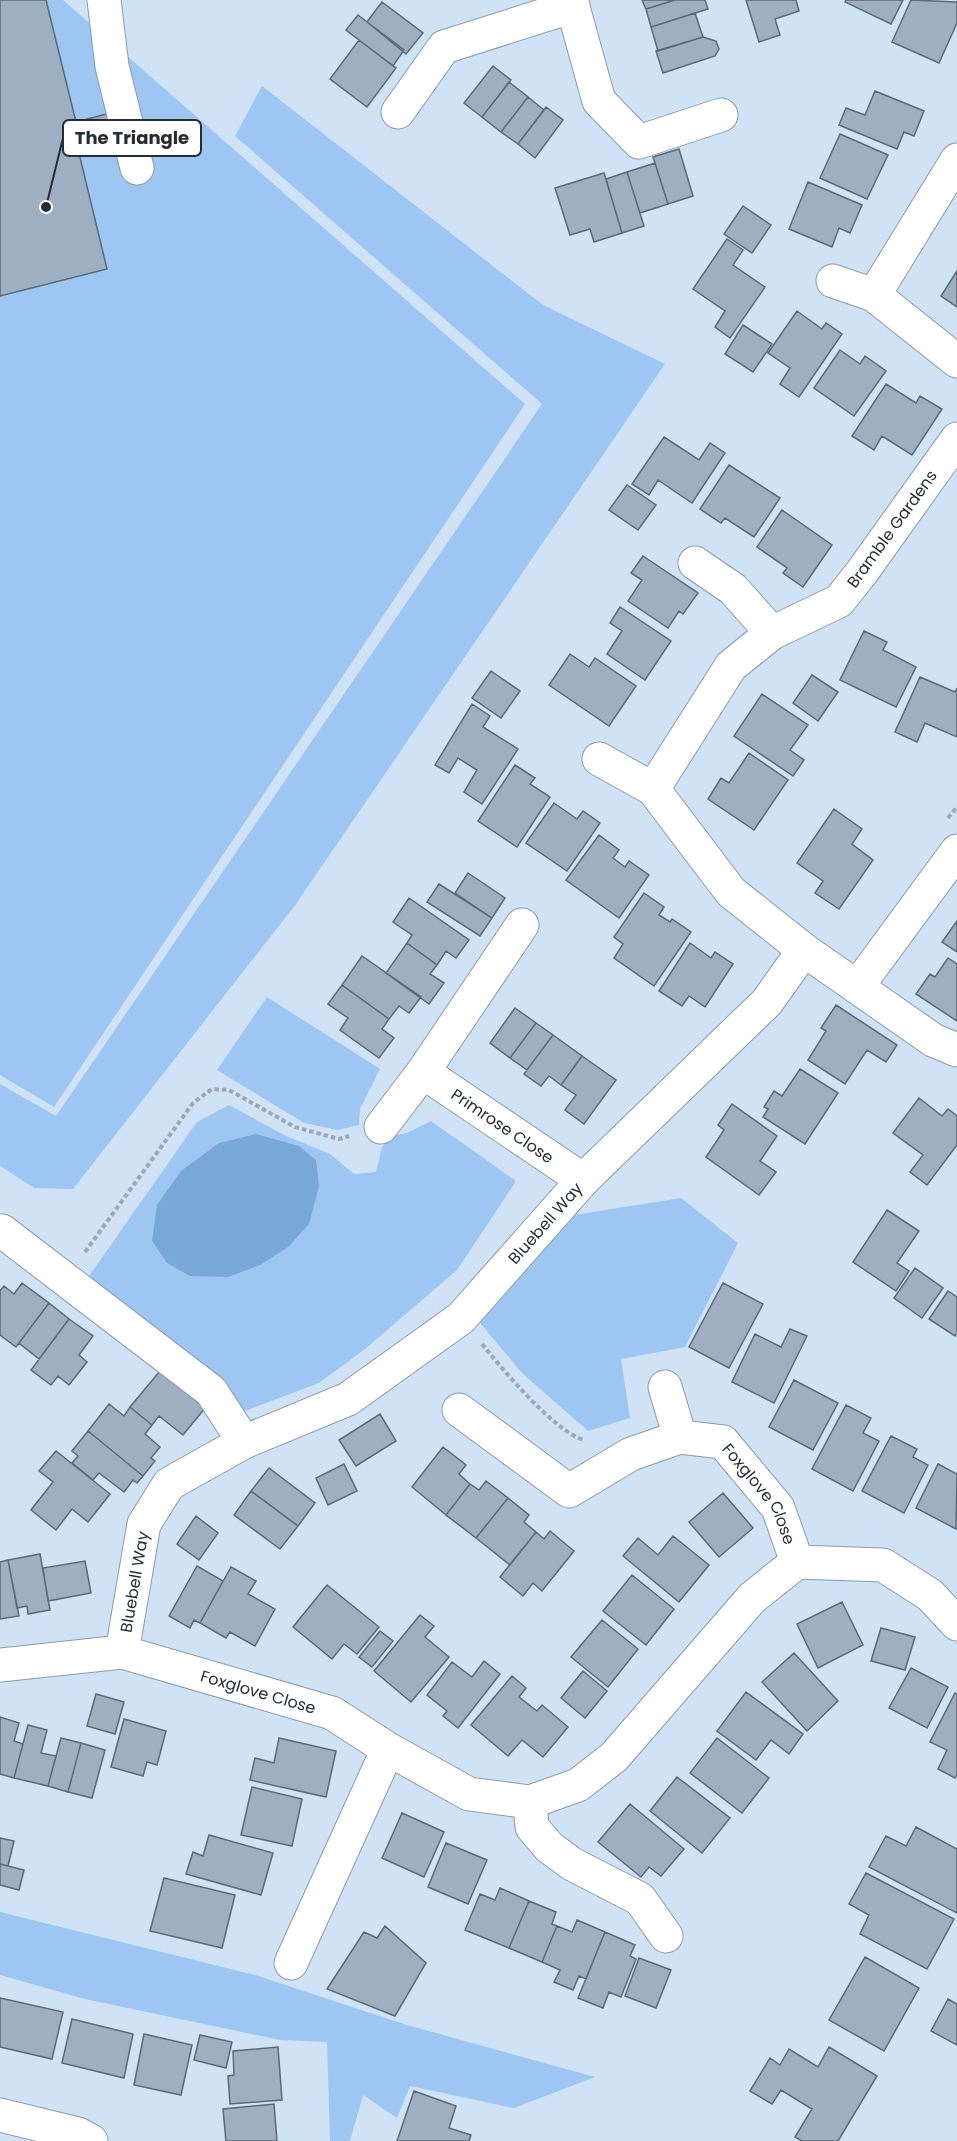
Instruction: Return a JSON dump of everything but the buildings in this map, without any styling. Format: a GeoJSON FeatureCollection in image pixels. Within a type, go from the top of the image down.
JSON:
{"type":"FeatureCollection","features":[{"type":"Feature","properties":{"kind":"street"},"geometry":{"type":"LineString","coordinates":[[104,0],[112,66],[137,168]]}},
{"type":"Feature","properties":{"kind":"street"},"geometry":{"type":"LineString","coordinates":[[398,112],[444,47],[572,3],[600,101],[639,142],[721,115]]}},
{"type":"Feature","properties":{"kind":"street"},"geometry":{"type":"LineString","coordinates":[[874,295],[957,159]]}},
{"type":"Feature","properties":{"kind":"street"},"geometry":{"type":"LineString","coordinates":[[833,280],[874,295],[957,361]]}},
{"type":"Feature","properties":{"kind":"street","name":"Bramble Gardens"},"geometry":{"type":"LineString","coordinates":[[653,789],[731,666],[772,633],[839,601],[957,439]]}},
{"type":"Feature","properties":{"kind":"street"},"geometry":{"type":"LineString","coordinates":[[695,563],[733,590],[772,633]]}},
{"type":"Feature","properties":{"kind":"street"},"geometry":{"type":"LineString","coordinates":[[599,759],[653,789],[730,892],[804,950],[933,1040],[957,1050]]}},
{"type":"Feature","properties":{"kind":"street"},"geometry":{"type":"LineString","coordinates":[[857,987],[957,851]]}},
{"type":"Feature","properties":{"kind":"street"},"geometry":{"type":"LineString","coordinates":[[381,1127],[423,1072],[522,925]]}},
{"type":"Feature","properties":{"kind":"street","name":"Bluebell Way"},"geometry":{"type":"LineString","coordinates":[[0,1665],[122,1652],[144,1524],[169,1484],[244,1442],[348,1399],[460,1318],[583,1180],[767,1002],[804,950]]}},
{"type":"Feature","properties":{"kind":"street","name":"Primrose Close"},"geometry":{"type":"LineString","coordinates":[[423,1072],[583,1180]]}},
{"type":"Feature","properties":{"kind":"street"},"geometry":{"type":"LineString","coordinates":[[2,1231],[211,1391],[244,1442]]}},
{"type":"Feature","properties":{"kind":"street"},"geometry":{"type":"LineString","coordinates":[[665,1387],[680,1437]]}},
{"type":"Feature","properties":{"kind":"street","name":"Foxglove Close"},"geometry":{"type":"LineString","coordinates":[[459,1410],[568,1491],[631,1454],[680,1437],[723,1442],[778,1508],[797,1562]]}},
{"type":"Feature","properties":{"kind":"street","name":"Foxglove Close"},"geometry":{"type":"LineString","coordinates":[[122,1652],[332,1713],[388,1749],[469,1794],[530,1802],[578,1785],[614,1757],[752,1598],[797,1562],[883,1565],[930,1595],[957,1623]]}},
{"type":"Feature","properties":{"kind":"street"},"geometry":{"type":"LineString","coordinates":[[291,1963],[388,1749]]}},
{"type":"Feature","properties":{"kind":"street"},"geometry":{"type":"LineString","coordinates":[[530,1802],[532,1827],[549,1847],[572,1864],[640,1899],[666,1936]]}},
{"type":"Feature","properties":{"kind":"street"},"geometry":{"type":"LineString","coordinates":[[0,2115],[78,2134],[91,2141]]}},
{"type":"Feature","properties":{"kind":"path"},"geometry":{"type":"LineString","coordinates":[[76,1253],[84,1252],[193,1103],[212,1089],[229,1090],[295,1127],[339,1139],[381,1127]]}},
{"type":"Feature","properties":{"kind":"path"},"geometry":{"type":"LineString","coordinates":[[460,1318],[542,1411],[573,1437],[631,1454]]}},
{"type":"Feature","properties":{"kind":"shaded area"},"geometry":{"type":"Polygon","coordinates":[[[0,0],[63,0],[525,404],[54,1107],[0,1075],[0,0]]]}},
{"type":"Feature","properties":{"kind":"shaded area"},"geometry":{"type":"Polygon","coordinates":[[[262,86],[543,305],[665,364],[296,904],[73,1189],[34,1188],[0,1166],[0,1084],[56,1116],[542,404],[235,136],[262,86]]]}},
{"type":"Feature","properties":{"kind":"shaded area"},"geometry":{"type":"Polygon","coordinates":[[[267,997],[380,1069],[360,1109],[359,1125],[338,1130],[304,1123],[217,1070],[267,997]]]}},
{"type":"Feature","properties":{"kind":"shaded area"},"geometry":{"type":"Polygon","coordinates":[[[229,1105],[284,1135],[330,1154],[354,1174],[376,1172],[382,1147],[392,1136],[407,1133],[431,1121],[516,1181],[457,1270],[365,1349],[319,1383],[245,1411],[222,1381],[89,1276],[197,1122],[229,1105]]]}},
{"type":"Feature","properties":{"kind":"shaded area"},"geometry":{"type":"Polygon","coordinates":[[[256,1134],[299,1146],[316,1160],[319,1186],[309,1224],[288,1247],[260,1265],[228,1277],[190,1276],[167,1263],[152,1241],[157,1205],[181,1171],[219,1143],[256,1134]]]}},
{"type":"Feature","properties":{"kind":"shaded area"},"geometry":{"type":"Polygon","coordinates":[[[681,1198],[738,1243],[685,1347],[621,1359],[630,1418],[588,1431],[522,1373],[480,1323],[574,1215],[681,1198]]]}},
{"type":"Feature","properties":{"kind":"shaded area"},"geometry":{"type":"Polygon","coordinates":[[[0,1912],[255,1975],[407,2025],[595,2077],[514,2108],[410,2086],[397,2118],[363,2095],[350,2141],[330,2141],[327,2042],[280,2040],[85,1999],[0,1975],[0,1912]]]}},
{"type":"Feature","properties":{"kind":"place","name":"The Triangle"},"geometry":{"type":"Point","coordinates":[46,207]}}]}
